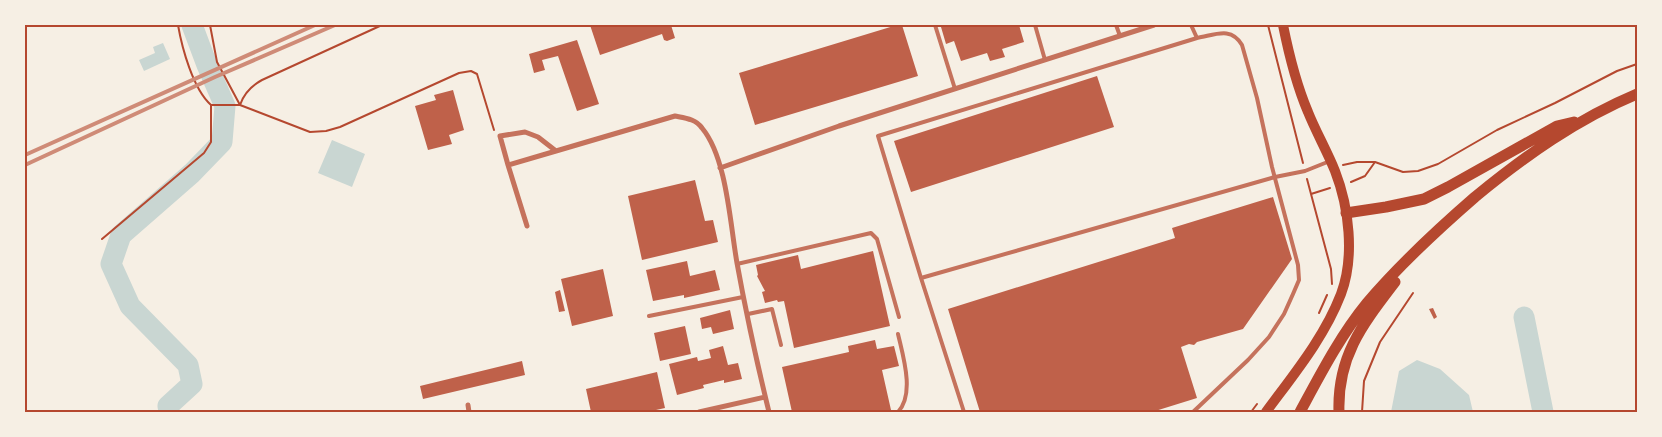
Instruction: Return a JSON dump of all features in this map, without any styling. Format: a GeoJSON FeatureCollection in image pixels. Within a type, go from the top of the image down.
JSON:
{"type":"FeatureCollection","features":[{"type":"Feature","properties":{"kind":"main road"},"geometry":{"type":"LineString","coordinates":[[1266,412],[1310,352],[1328,322],[1342,292],[1348,264],[1349,238],[1346,213],[1332,164],[1307,112],[1292,67],[1282,25]]}},
{"type":"Feature","properties":{"kind":"main road"},"geometry":{"type":"LineString","coordinates":[[1300,412],[1331,355],[1367,304],[1437,229],[1539,148],[1581,121],[1637,94]]}},
{"type":"Feature","properties":{"kind":"main road"},"geometry":{"type":"LineString","coordinates":[[1346,213],[1386,207],[1424,198],[1448,187],[1558,126],[1581,121]]}},
{"type":"Feature","properties":{"kind":"main road"},"geometry":{"type":"LineString","coordinates":[[1339,412],[1338,397],[1345,363],[1357,335],[1376,307],[1437,229]]}},
{"type":"Feature","properties":{"kind":"street"},"geometry":{"type":"LineString","coordinates":[[720,168],[839,126],[1154,25]]}},
{"type":"Feature","properties":{"kind":"street"},"geometry":{"type":"LineString","coordinates":[[508,165],[675,116],[692,120],[702,126],[713,145],[720,168],[743,296],[769,412]]}},
{"type":"Feature","properties":{"kind":"street"},"geometry":{"type":"LineString","coordinates":[[526,226],[500,136],[525,132],[538,137],[556,151]]}},
{"type":"Feature","properties":{"kind":"street"},"geometry":{"type":"LineString","coordinates":[[699,412],[765,396]]}},
{"type":"Feature","properties":{"kind":"street"},"geometry":{"type":"LineString","coordinates":[[468,405],[469,412]]}},
{"type":"Feature","properties":{"kind":"lane"},"geometry":{"type":"LineString","coordinates":[[934,25],[955,89]]}},
{"type":"Feature","properties":{"kind":"lane"},"geometry":{"type":"LineString","coordinates":[[1034,25],[1046,60]]}},
{"type":"Feature","properties":{"kind":"lane"},"geometry":{"type":"LineString","coordinates":[[1116,25],[1120,36]]}},
{"type":"Feature","properties":{"kind":"lane"},"geometry":{"type":"LineString","coordinates":[[1191,25],[1197,38]]}},
{"type":"Feature","properties":{"kind":"lane"},"geometry":{"type":"LineString","coordinates":[[964,412],[878,136],[1197,38],[1231,33],[1238,38],[1242,45],[1257,98],[1298,265],[1298,280],[1284,314],[1269,337],[1248,360],[1193,412]]}},
{"type":"Feature","properties":{"kind":"lane"},"geometry":{"type":"LineString","coordinates":[[921,278],[1275,177],[1332,164]]}},
{"type":"Feature","properties":{"kind":"lane"},"geometry":{"type":"LineString","coordinates":[[737,264],[871,232],[877,239],[898,317]]}},
{"type":"Feature","properties":{"kind":"lane"},"geometry":{"type":"LineString","coordinates":[[649,316],[743,296]]}},
{"type":"Feature","properties":{"kind":"lane"},"geometry":{"type":"LineString","coordinates":[[748,314],[772,309],[782,345]]}},
{"type":"Feature","properties":{"kind":"lane"},"geometry":{"type":"LineString","coordinates":[[898,334],[906,381],[904,404],[898,412]]}},
{"type":"Feature","properties":{"kind":"path"},"geometry":{"type":"LineString","coordinates":[[102,239],[204,153],[211,142],[211,105],[202,94],[192,73],[181,44],[178,25]]}},
{"type":"Feature","properties":{"kind":"path"},"geometry":{"type":"LineString","coordinates":[[210,25],[217,62],[240,105]]}},
{"type":"Feature","properties":{"kind":"path"},"geometry":{"type":"LineString","coordinates":[[240,105],[242,97],[247,91],[262,80],[382,25]]}},
{"type":"Feature","properties":{"kind":"path"},"geometry":{"type":"LineString","coordinates":[[1268,25],[1332,269],[1332,286]]}},
{"type":"Feature","properties":{"kind":"path"},"geometry":{"type":"LineString","coordinates":[[1332,164],[1375,162],[1403,172],[1418,171],[1438,164],[1497,130],[1617,71],[1637,64]]}},
{"type":"Feature","properties":{"kind":"path"},"geometry":{"type":"LineString","coordinates":[[211,105],[240,105],[310,132],[326,131],[340,127],[459,73],[471,71],[476,74],[495,134],[500,136]]}},
{"type":"Feature","properties":{"kind":"path"},"geometry":{"type":"LineString","coordinates":[[1362,412],[1364,381],[1380,342],[1413,293]]}},
{"type":"Feature","properties":{"kind":"path"},"geometry":{"type":"LineString","coordinates":[[1316,320],[1328,295]]}},
{"type":"Feature","properties":{"kind":"path"},"geometry":{"type":"LineString","coordinates":[[1251,412],[1257,404]]}},
{"type":"Feature","properties":{"kind":"shaded area"},"geometry":{"type":"Polygon","coordinates":[[[163,43],[170,59],[144,71],[139,60],[155,53],[153,47],[163,43]]]}},
{"type":"Feature","properties":{"kind":"shaded area"},"geometry":{"type":"Polygon","coordinates":[[[332,140],[365,154],[352,187],[318,173],[332,140]]]}},
{"type":"Feature","properties":{"kind":"shaded area"},"geometry":{"type":"Polygon","coordinates":[[[1417,360],[1440,369],[1469,395],[1473,412],[1391,412],[1399,371],[1417,360]]]}},
{"type":"Feature","properties":{"kind":"building"},"geometry":{"type":"Polygon","coordinates":[[[590,25],[671,25],[675,38],[667,41],[664,40],[662,34],[600,55],[590,25]]]}},
{"type":"Feature","properties":{"kind":"building"},"geometry":{"type":"Polygon","coordinates":[[[902,25],[918,76],[755,125],[739,73],[902,25]]]}},
{"type":"Feature","properties":{"kind":"building"},"geometry":{"type":"Polygon","coordinates":[[[948,25],[1019,25],[1024,42],[1002,49],[1005,57],[990,61],[987,53],[961,61],[954,41],[946,44],[941,27],[948,25]]]}},
{"type":"Feature","properties":{"kind":"building"},"geometry":{"type":"Polygon","coordinates":[[[577,40],[599,104],[577,111],[558,56],[542,60],[545,70],[534,73],[529,54],[577,40]]]}},
{"type":"Feature","properties":{"kind":"building"},"geometry":{"type":"Polygon","coordinates":[[[1097,76],[1114,127],[911,192],[894,141],[1097,76]]]}},
{"type":"Feature","properties":{"kind":"building"},"geometry":{"type":"Polygon","coordinates":[[[453,90],[464,130],[449,135],[452,144],[428,150],[415,106],[436,100],[434,95],[453,90]]]}},
{"type":"Feature","properties":{"kind":"building"},"geometry":{"type":"Polygon","coordinates":[[[695,180],[705,221],[713,220],[718,242],[642,260],[628,196],[695,180]]]}},
{"type":"Feature","properties":{"kind":"building"},"geometry":{"type":"Polygon","coordinates":[[[1273,197],[1292,259],[1243,329],[1197,342],[1194,345],[1189,344],[1181,347],[1197,398],[1152,412],[980,412],[948,309],[1175,238],[1172,228],[1273,197]]]}},
{"type":"Feature","properties":{"kind":"building"},"geometry":{"type":"Polygon","coordinates":[[[873,251],[890,326],[794,348],[784,301],[778,302],[777,300],[765,303],[762,292],[765,291],[757,276],[756,265],[798,255],[801,269],[873,251]]]}},
{"type":"Feature","properties":{"kind":"building"},"geometry":{"type":"Polygon","coordinates":[[[687,261],[690,276],[715,270],[720,290],[684,298],[684,295],[653,301],[646,270],[687,261]]]}},
{"type":"Feature","properties":{"kind":"building"},"geometry":{"type":"Polygon","coordinates":[[[603,269],[613,316],[572,326],[561,279],[603,269]]]}},
{"type":"Feature","properties":{"kind":"building"},"geometry":{"type":"Polygon","coordinates":[[[560,290],[565,311],[559,312],[555,292],[560,290]]]}},
{"type":"Feature","properties":{"kind":"building"},"geometry":{"type":"Polygon","coordinates":[[[1433,308],[1437,317],[1434,319],[1429,309],[1433,308]]]}},
{"type":"Feature","properties":{"kind":"building"},"geometry":{"type":"Polygon","coordinates":[[[730,310],[734,329],[713,334],[711,327],[702,329],[700,318],[730,310]]]}},
{"type":"Feature","properties":{"kind":"building"},"geometry":{"type":"Polygon","coordinates":[[[685,326],[691,354],[660,361],[654,333],[685,326]]]}},
{"type":"Feature","properties":{"kind":"building"},"geometry":{"type":"Polygon","coordinates":[[[875,340],[877,349],[894,346],[899,366],[882,370],[891,410],[881,412],[792,412],[782,367],[849,352],[848,346],[875,340]]]}},
{"type":"Feature","properties":{"kind":"building"},"geometry":{"type":"Polygon","coordinates":[[[723,346],[728,365],[738,363],[742,379],[724,383],[724,380],[703,385],[704,388],[677,395],[669,364],[697,357],[698,361],[711,358],[709,350],[723,346]]]}},
{"type":"Feature","properties":{"kind":"building"},"geometry":{"type":"Polygon","coordinates":[[[522,361],[525,375],[423,399],[420,386],[522,361]]]}},
{"type":"Feature","properties":{"kind":"building"},"geometry":{"type":"Polygon","coordinates":[[[657,372],[665,408],[647,412],[591,412],[586,389],[657,372]]]}},
{"type":"Feature","properties":{"kind":"waterway"},"geometry":{"type":"LineString","coordinates":[[169,412],[168,406],[192,384],[188,365],[130,306],[111,264],[121,235],[192,173],[222,142],[225,106],[192,25]]}},
{"type":"Feature","properties":{"kind":"waterway"},"geometry":{"type":"LineString","coordinates":[[1524,317],[1543,412]]}},
{"type":"Feature","properties":{"kind":"railway"},"geometry":{"type":"LineString","coordinates":[[25,155],[315,25]]}},
{"type":"Feature","properties":{"kind":"railway"},"geometry":{"type":"LineString","coordinates":[[25,165],[215,77],[335,25]]}}]}
